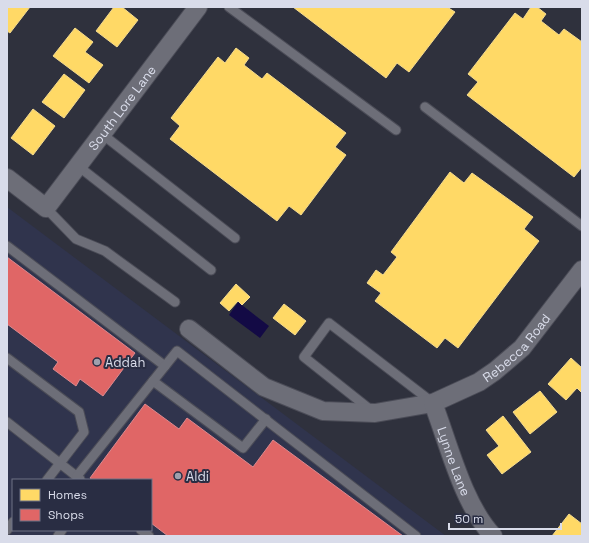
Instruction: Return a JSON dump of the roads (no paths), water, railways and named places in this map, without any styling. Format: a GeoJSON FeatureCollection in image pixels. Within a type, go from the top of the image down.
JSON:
{"type":"FeatureCollection","features":[{"type":"Feature","properties":{"kind":"street","name":"South Lore Lane"},"geometry":{"type":"LineString","coordinates":[[46,208],[198,7]]}},
{"type":"Feature","properties":{"kind":"street"},"geometry":{"type":"LineString","coordinates":[[7,178],[46,208]]}},
{"type":"Feature","properties":{"kind":"street","name":"Rebecca Road"},"geometry":{"type":"LineString","coordinates":[[189,329],[264,387],[323,411],[375,413],[433,403],[479,382],[510,360],[541,325],[582,270]]}},
{"type":"Feature","properties":{"kind":"street","name":"Lynne Lane"},"geometry":{"type":"LineString","coordinates":[[433,403],[465,490],[477,516],[493,536]]}},
{"type":"Feature","properties":{"kind":"lane"},"geometry":{"type":"LineString","coordinates":[[229,7],[396,130]]}},
{"type":"Feature","properties":{"kind":"lane"},"geometry":{"type":"LineString","coordinates":[[425,107],[582,226]]}},
{"type":"Feature","properties":{"kind":"lane"},"geometry":{"type":"LineString","coordinates":[[102,134],[234,238]]}},
{"type":"Feature","properties":{"kind":"lane"},"geometry":{"type":"LineString","coordinates":[[78,166],[211,270]]}},
{"type":"Feature","properties":{"kind":"lane"},"geometry":{"type":"LineString","coordinates":[[46,208],[76,239],[105,251],[175,302]]}},
{"type":"Feature","properties":{"kind":"lane"},"geometry":{"type":"LineString","coordinates":[[7,246],[165,366]]}},
{"type":"Feature","properties":{"kind":"lane"},"geometry":{"type":"LineString","coordinates":[[375,413],[304,357],[330,323],[433,403]]}},
{"type":"Feature","properties":{"kind":"lane"},"geometry":{"type":"LineString","coordinates":[[7,422],[79,478],[177,351],[416,536]]}},
{"type":"Feature","properties":{"kind":"lane"},"geometry":{"type":"LineString","coordinates":[[7,358],[78,412],[84,432],[47,479]]}},
{"type":"Feature","properties":{"kind":"lane"},"geometry":{"type":"LineString","coordinates":[[153,381],[243,448],[266,420]]}},
{"type":"Feature","properties":{"kind":"place","name":"Addah"},"geometry":{"type":"Point","coordinates":[97,362]}},
{"type":"Feature","properties":{"kind":"place","name":"Aldi"},"geometry":{"type":"Point","coordinates":[178,476]}}]}
